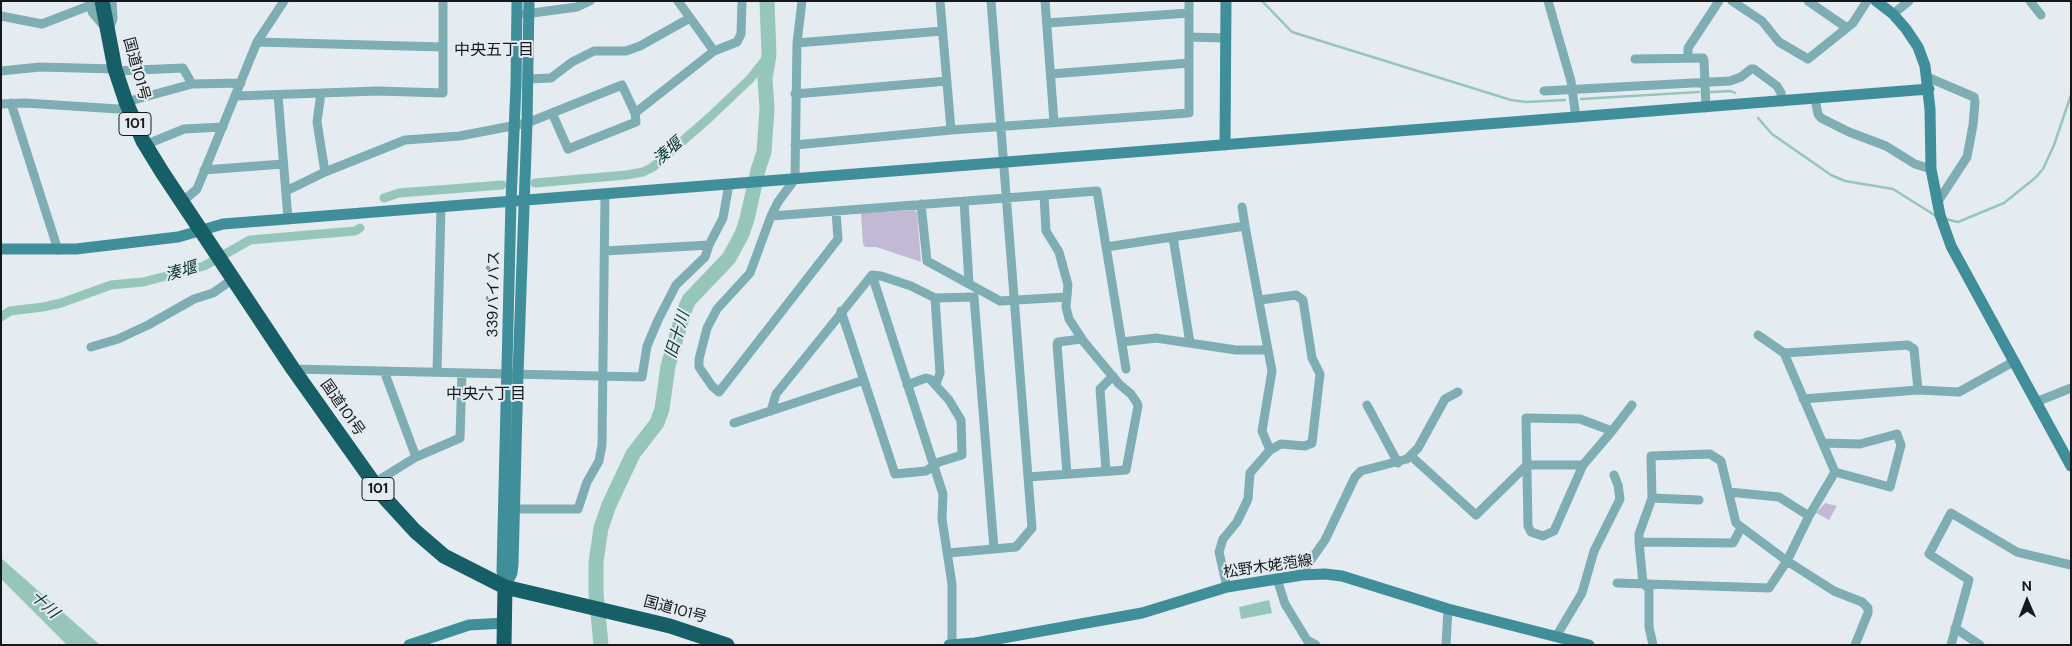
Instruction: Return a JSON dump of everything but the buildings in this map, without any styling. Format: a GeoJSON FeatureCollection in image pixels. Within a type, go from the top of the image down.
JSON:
{"type":"FeatureCollection","features":[{"type":"Feature","properties":{"kind":"highway","name":"国道101号"},"geometry":{"type":"LineString","coordinates":[[100,3],[116,70],[127,104],[145,145],[293,369],[383,496],[415,531],[444,556],[505,587],[670,626],[728,645]]}},
{"type":"Feature","properties":{"kind":"highway"},"geometry":{"type":"LineString","coordinates":[[504,645],[505,587]]}},
{"type":"Feature","properties":{"kind":"street"},"geometry":{"type":"LineString","coordinates":[[182,202],[197,189],[258,42],[284,1]]}},
{"type":"Feature","properties":{"kind":"street"},"geometry":{"type":"LineString","coordinates":[[236,96],[378,92],[443,93],[443,1]]}},
{"type":"Feature","properties":{"kind":"street","name":"339バイパス"},"geometry":{"type":"LineString","coordinates":[[505,587],[502,571],[508,509],[513,374],[511,202],[523,14],[517,1]]}},
{"type":"Feature","properties":{"kind":"street"},"geometry":{"type":"LineString","coordinates":[[513,374],[527,123],[528,79],[523,14],[529,1]]}},
{"type":"Feature","properties":{"kind":"street"},"geometry":{"type":"LineString","coordinates":[[523,14],[577,7],[590,1]]}},
{"type":"Feature","properties":{"kind":"street"},"geometry":{"type":"LineString","coordinates":[[678,1],[714,51]]}},
{"type":"Feature","properties":{"kind":"street"},"geometry":{"type":"LineString","coordinates":[[635,113],[714,51],[737,42],[741,34],[742,1]]}},
{"type":"Feature","properties":{"kind":"street"},"geometry":{"type":"LineString","coordinates":[[802,1],[797,43],[795,179],[778,202],[771,216],[750,273],[717,309],[707,328],[698,359],[699,367],[712,386],[719,392],[838,239],[836,212]]}},
{"type":"Feature","properties":{"kind":"street"},"geometry":{"type":"LineString","coordinates":[[940,1],[951,130]]}},
{"type":"Feature","properties":{"kind":"street"},"geometry":{"type":"LineString","coordinates":[[948,553],[1016,547],[1031,530],[991,1]]}},
{"type":"Feature","properties":{"kind":"street"},"geometry":{"type":"LineString","coordinates":[[1045,1],[1054,122]]}},
{"type":"Feature","properties":{"kind":"street"},"geometry":{"type":"LineString","coordinates":[[795,145],[951,130],[1189,113],[1189,1]]}},
{"type":"Feature","properties":{"kind":"street"},"geometry":{"type":"LineString","coordinates":[[1225,145],[1226,1]]}},
{"type":"Feature","properties":{"kind":"street"},"geometry":{"type":"LineString","coordinates":[[1548,1],[1573,89],[1576,118]]}},
{"type":"Feature","properties":{"kind":"street"},"geometry":{"type":"LineString","coordinates":[[1688,58],[1688,48],[1719,1]]}},
{"type":"Feature","properties":{"kind":"street"},"geometry":{"type":"LineString","coordinates":[[1732,1],[1742,4],[1762,20],[1779,42],[1808,59],[1847,28],[1867,1]]}},
{"type":"Feature","properties":{"kind":"street"},"geometry":{"type":"LineString","coordinates":[[1808,1],[1847,28]]}},
{"type":"Feature","properties":{"kind":"street"},"geometry":{"type":"LineString","coordinates":[[1876,1],[1893,14],[1918,47],[1927,77],[1931,169],[1940,214],[1951,246],[2071,466]]}},
{"type":"Feature","properties":{"kind":"street"},"geometry":{"type":"LineString","coordinates":[[1893,14],[1909,1]]}},
{"type":"Feature","properties":{"kind":"street"},"geometry":{"type":"LineString","coordinates":[[2030,1],[2040,15]]}},
{"type":"Feature","properties":{"kind":"street"},"geometry":{"type":"LineString","coordinates":[[1,16],[42,24],[100,3]]}},
{"type":"Feature","properties":{"kind":"street"},"geometry":{"type":"LineString","coordinates":[[1047,23],[1190,13]]}},
{"type":"Feature","properties":{"kind":"street"},"geometry":{"type":"LineString","coordinates":[[528,79],[552,78],[572,62],[594,52],[626,51],[640,46],[690,18]]}},
{"type":"Feature","properties":{"kind":"street"},"geometry":{"type":"LineString","coordinates":[[797,43],[942,31]]}},
{"type":"Feature","properties":{"kind":"street"},"geometry":{"type":"LineString","coordinates":[[1189,37],[1225,38]]}},
{"type":"Feature","properties":{"kind":"street"},"geometry":{"type":"LineString","coordinates":[[258,42],[443,47]]}},
{"type":"Feature","properties":{"kind":"street"},"geometry":{"type":"LineString","coordinates":[[1635,59],[1688,58],[1704,60],[1706,108]]}},
{"type":"Feature","properties":{"kind":"street"},"geometry":{"type":"LineString","coordinates":[[1051,74],[1189,63]]}},
{"type":"Feature","properties":{"kind":"street"},"geometry":{"type":"LineString","coordinates":[[1,70],[40,68],[116,70],[183,68],[192,84]]}},
{"type":"Feature","properties":{"kind":"street"},"geometry":{"type":"LineString","coordinates":[[1544,91],[1736,80],[1751,69],[1754,69],[1777,86],[1781,93],[1782,102]]}},
{"type":"Feature","properties":{"kind":"street"},"geometry":{"type":"LineString","coordinates":[[1927,77],[1974,97],[1975,102],[1974,125],[1967,157],[1940,214]]}},
{"type":"Feature","properties":{"kind":"street"},"geometry":{"type":"LineString","coordinates":[[795,94],[947,81]]}},
{"type":"Feature","properties":{"kind":"street"},"geometry":{"type":"LineString","coordinates":[[58,250],[6,103],[118,109],[127,104],[192,84],[241,84]]}},
{"type":"Feature","properties":{"kind":"street"},"geometry":{"type":"LineString","coordinates":[[286,191],[325,172],[404,140],[460,136],[527,123],[552,113],[622,85],[635,113],[636,122],[568,149],[552,113]]}},
{"type":"Feature","properties":{"kind":"street"},"geometry":{"type":"LineString","coordinates":[[1,250],[58,250],[178,237],[224,224],[1928,90]]}},
{"type":"Feature","properties":{"kind":"street"},"geometry":{"type":"LineString","coordinates":[[321,93],[317,122],[325,172]]}},
{"type":"Feature","properties":{"kind":"street"},"geometry":{"type":"LineString","coordinates":[[278,95],[288,219]]}},
{"type":"Feature","properties":{"kind":"street"},"geometry":{"type":"LineString","coordinates":[[1815,99],[1818,114],[1821,118],[1849,132],[1886,146],[1915,164],[1931,169]]}},
{"type":"Feature","properties":{"kind":"street"},"geometry":{"type":"LineString","coordinates":[[145,145],[184,130],[223,127]]}},
{"type":"Feature","properties":{"kind":"street"},"geometry":{"type":"LineString","coordinates":[[204,170],[283,164]]}},
{"type":"Feature","properties":{"kind":"street"},"geometry":{"type":"LineString","coordinates":[[293,369],[642,376],[647,346],[663,311],[676,285],[704,257],[708,245],[723,218],[734,184]]}},
{"type":"Feature","properties":{"kind":"street"},"geometry":{"type":"LineString","coordinates":[[771,216],[1096,191],[1126,368]]}},
{"type":"Feature","properties":{"kind":"street"},"geometry":{"type":"LineString","coordinates":[[508,509],[578,509],[587,482],[599,461],[602,445],[605,194]]}},
{"type":"Feature","properties":{"kind":"street"},"geometry":{"type":"LineString","coordinates":[[1028,478],[1126,470],[1138,406],[1138,402],[1081,339],[1069,319],[1066,307],[1068,285],[1062,260],[1046,231],[1044,195]]}},
{"type":"Feature","properties":{"kind":"street"},"geometry":{"type":"LineString","coordinates":[[964,201],[970,283]]}},
{"type":"Feature","properties":{"kind":"street"},"geometry":{"type":"LineString","coordinates":[[921,204],[927,261],[1000,301],[1067,297]]}},
{"type":"Feature","properties":{"kind":"street"},"geometry":{"type":"LineString","coordinates":[[437,372],[442,207]]}},
{"type":"Feature","properties":{"kind":"street"},"geometry":{"type":"LineString","coordinates":[[1242,207],[1272,371],[1262,431],[1270,450]]}},
{"type":"Feature","properties":{"kind":"street"},"geometry":{"type":"LineString","coordinates":[[1106,247],[1245,226]]}},
{"type":"Feature","properties":{"kind":"street"},"geometry":{"type":"LineString","coordinates":[[1173,236],[1190,343]]}},
{"type":"Feature","properties":{"kind":"street"},"geometry":{"type":"LineString","coordinates":[[604,251],[708,245]]}},
{"type":"Feature","properties":{"kind":"street"},"geometry":{"type":"LineString","coordinates":[[872,275],[898,281],[935,298],[972,295],[974,297],[994,549]]}},
{"type":"Feature","properties":{"kind":"street"},"geometry":{"type":"LineString","coordinates":[[771,411],[776,394],[841,311],[872,275]]}},
{"type":"Feature","properties":{"kind":"street"},"geometry":{"type":"LineString","coordinates":[[872,275],[943,494],[942,519],[953,600],[951,644]]}},
{"type":"Feature","properties":{"kind":"street"},"geometry":{"type":"LineString","coordinates":[[91,347],[118,339],[141,328],[194,299],[213,293],[233,279]]}},
{"type":"Feature","properties":{"kind":"street"},"geometry":{"type":"LineString","coordinates":[[1227,587],[1219,552],[1223,539],[1238,522],[1248,500],[1250,473],[1270,450],[1284,443],[1305,446],[1312,443],[1320,374],[1312,358],[1302,300],[1296,295],[1260,300]]}},
{"type":"Feature","properties":{"kind":"street"},"geometry":{"type":"LineString","coordinates":[[935,298],[940,373],[936,384]]}},
{"type":"Feature","properties":{"kind":"street"},"geometry":{"type":"LineString","coordinates":[[841,311],[895,474],[926,471],[934,465],[962,454],[961,420],[949,400],[936,384],[926,378],[907,385]]}},
{"type":"Feature","properties":{"kind":"street"},"geometry":{"type":"LineString","coordinates":[[1758,335],[1784,353],[1835,472]]}},
{"type":"Feature","properties":{"kind":"street"},"geometry":{"type":"LineString","coordinates":[[1122,342],[1156,338],[1236,350],[1268,350]]}},
{"type":"Feature","properties":{"kind":"street"},"geometry":{"type":"LineString","coordinates":[[1067,474],[1057,344],[1058,342],[1081,339]]}},
{"type":"Feature","properties":{"kind":"street"},"geometry":{"type":"LineString","coordinates":[[1784,353],[1908,344],[1914,349],[1918,390]]}},
{"type":"Feature","properties":{"kind":"street"},"geometry":{"type":"LineString","coordinates":[[1803,400],[1918,390],[1959,392],[2013,362]]}},
{"type":"Feature","properties":{"kind":"street"},"geometry":{"type":"LineString","coordinates":[[384,371],[416,457]]}},
{"type":"Feature","properties":{"kind":"street"},"geometry":{"type":"LineString","coordinates":[[374,483],[416,457],[460,438],[462,373]]}},
{"type":"Feature","properties":{"kind":"street"},"geometry":{"type":"LineString","coordinates":[[1106,471],[1100,389],[1113,376]]}},
{"type":"Feature","properties":{"kind":"street"},"geometry":{"type":"LineString","coordinates":[[734,423],[864,380]]}},
{"type":"Feature","properties":{"kind":"street"},"geometry":{"type":"LineString","coordinates":[[2036,402],[2071,388]]}},
{"type":"Feature","properties":{"kind":"street"},"geometry":{"type":"LineString","coordinates":[[1302,576],[1325,540],[1355,477],[1361,471],[1398,463],[1411,456],[1418,448],[1445,399],[1458,392]]}},
{"type":"Feature","properties":{"kind":"street"},"geometry":{"type":"LineString","coordinates":[[1367,405],[1398,463]]}},
{"type":"Feature","properties":{"kind":"street"},"geometry":{"type":"LineString","coordinates":[[1612,431],[1580,419],[1526,418],[1528,526],[1531,532],[1543,536],[1554,531],[1583,465],[1612,431],[1632,405]]}},
{"type":"Feature","properties":{"kind":"street"},"geometry":{"type":"LineString","coordinates":[[1823,443],[1860,444],[1897,434],[1901,446],[1890,487],[1835,472]]}},
{"type":"Feature","properties":{"kind":"street"},"geometry":{"type":"LineString","coordinates":[[1653,645],[1649,627],[1649,589],[1643,582],[1639,542],[1639,534],[1652,498],[1651,456],[1710,454],[1721,461],[1733,516],[1741,528],[1787,561],[1834,591],[1862,602],[1868,608],[1868,613],[1855,645]]}},
{"type":"Feature","properties":{"kind":"street"},"geometry":{"type":"LineString","coordinates":[[1411,456],[1476,516],[1526,466],[1583,465]]}},
{"type":"Feature","properties":{"kind":"street"},"geometry":{"type":"LineString","coordinates":[[1617,583],[1643,582],[1769,588],[1787,561],[1809,516],[1835,472]]}},
{"type":"Feature","properties":{"kind":"street"},"geometry":{"type":"LineString","coordinates":[[1557,635],[1582,593],[1594,551],[1620,499],[1614,475]]}},
{"type":"Feature","properties":{"kind":"street"},"geometry":{"type":"LineString","coordinates":[[1729,492],[1779,497],[1809,516]]}},
{"type":"Feature","properties":{"kind":"street"},"geometry":{"type":"LineString","coordinates":[[1652,498],[1699,500]]}},
{"type":"Feature","properties":{"kind":"street"},"geometry":{"type":"LineString","coordinates":[[1951,645],[1969,580],[1929,554],[1951,513],[2017,552],[2071,565]]}},
{"type":"Feature","properties":{"kind":"street"},"geometry":{"type":"LineString","coordinates":[[1639,542],[1733,543],[1741,528]]}},
{"type":"Feature","properties":{"kind":"street","name":"松野木姥萢線"},"geometry":{"type":"LineString","coordinates":[[951,644],[975,643],[1142,613],[1227,587],[1325,574],[1342,576],[1448,609],[1557,635],[1589,645]]}},
{"type":"Feature","properties":{"kind":"street"},"geometry":{"type":"LineString","coordinates":[[1277,579],[1284,604],[1307,640],[1316,645]]}},
{"type":"Feature","properties":{"kind":"street"},"geometry":{"type":"LineString","coordinates":[[1446,645],[1448,609]]}},
{"type":"Feature","properties":{"kind":"street"},"geometry":{"type":"LineString","coordinates":[[408,645],[437,640],[469,625],[505,623]]}},
{"type":"Feature","properties":{"kind":"street"},"geometry":{"type":"LineString","coordinates":[[1955,628],[1980,645]]}},
{"type":"Feature","properties":{"kind":"shaded area"},"geometry":{"type":"Polygon","coordinates":[[[914,210],[917,212],[921,262],[876,247],[865,247],[863,244],[861,213],[914,210]]]}},
{"type":"Feature","properties":{"kind":"shaded area"},"geometry":{"type":"Polygon","coordinates":[[[1825,503],[1837,506],[1829,520],[1816,513],[1825,503]]]}},
{"type":"Feature","properties":{"kind":"water","name":"十川"},"geometry":{"type":"Polygon","coordinates":[[[1,558],[100,645],[67,645],[1,579],[1,558]]]}},
{"type":"Feature","properties":{"kind":"water"},"geometry":{"type":"Polygon","coordinates":[[[1269,600],[1272,613],[1241,619],[1239,607],[1269,600]]]}},
{"type":"Feature","properties":{"kind":"waterway","name":"旧十川"},"geometry":{"type":"LineString","coordinates":[[601,645],[596,593],[596,562],[601,528],[609,505],[633,454],[657,423],[662,409],[668,366],[689,300],[729,258],[742,234],[747,219],[764,152],[767,109],[765,78],[769,55],[767,1]]}},
{"type":"Feature","properties":{"kind":"waterway"},"geometry":{"type":"LineString","coordinates":[[1262,1],[1292,32],[1511,100],[1526,102],[1565,100]]}},
{"type":"Feature","properties":{"kind":"waterway","name":"湊堰"},"geometry":{"type":"LineString","coordinates":[[535,183],[626,175],[643,172],[653,167],[750,79],[769,55]]}},
{"type":"Feature","properties":{"kind":"waterway"},"geometry":{"type":"LineString","coordinates":[[1711,92],[1731,91],[1735,93]]}},
{"type":"Feature","properties":{"kind":"waterway"},"geometry":{"type":"LineString","coordinates":[[1581,99],[1699,92]]}},
{"type":"Feature","properties":{"kind":"waterway"},"geometry":{"type":"LineString","coordinates":[[1946,219],[1958,222],[2004,203],[2035,178],[2043,169],[2054,145],[2071,95]]}},
{"type":"Feature","properties":{"kind":"waterway"},"geometry":{"type":"LineString","coordinates":[[1758,118],[1772,134],[1831,175],[1845,181],[1893,189],[1936,216]]}},
{"type":"Feature","properties":{"kind":"waterway","name":"湊堰"},"geometry":{"type":"LineString","coordinates":[[384,198],[399,193],[502,185]]}},
{"type":"Feature","properties":{"kind":"waterway","name":"湊堰"},"geometry":{"type":"LineString","coordinates":[[1,317],[10,311],[61,303],[111,285],[143,282],[204,266],[250,240],[355,231],[360,228]]}},
{"type":"Feature","properties":{"kind":"district","name":"中央五丁目"},"geometry":{"type":"Point","coordinates":[494,51]}},
{"type":"Feature","properties":{"kind":"district","name":"中央六丁目"},"geometry":{"type":"Point","coordinates":[486,395]}}]}
